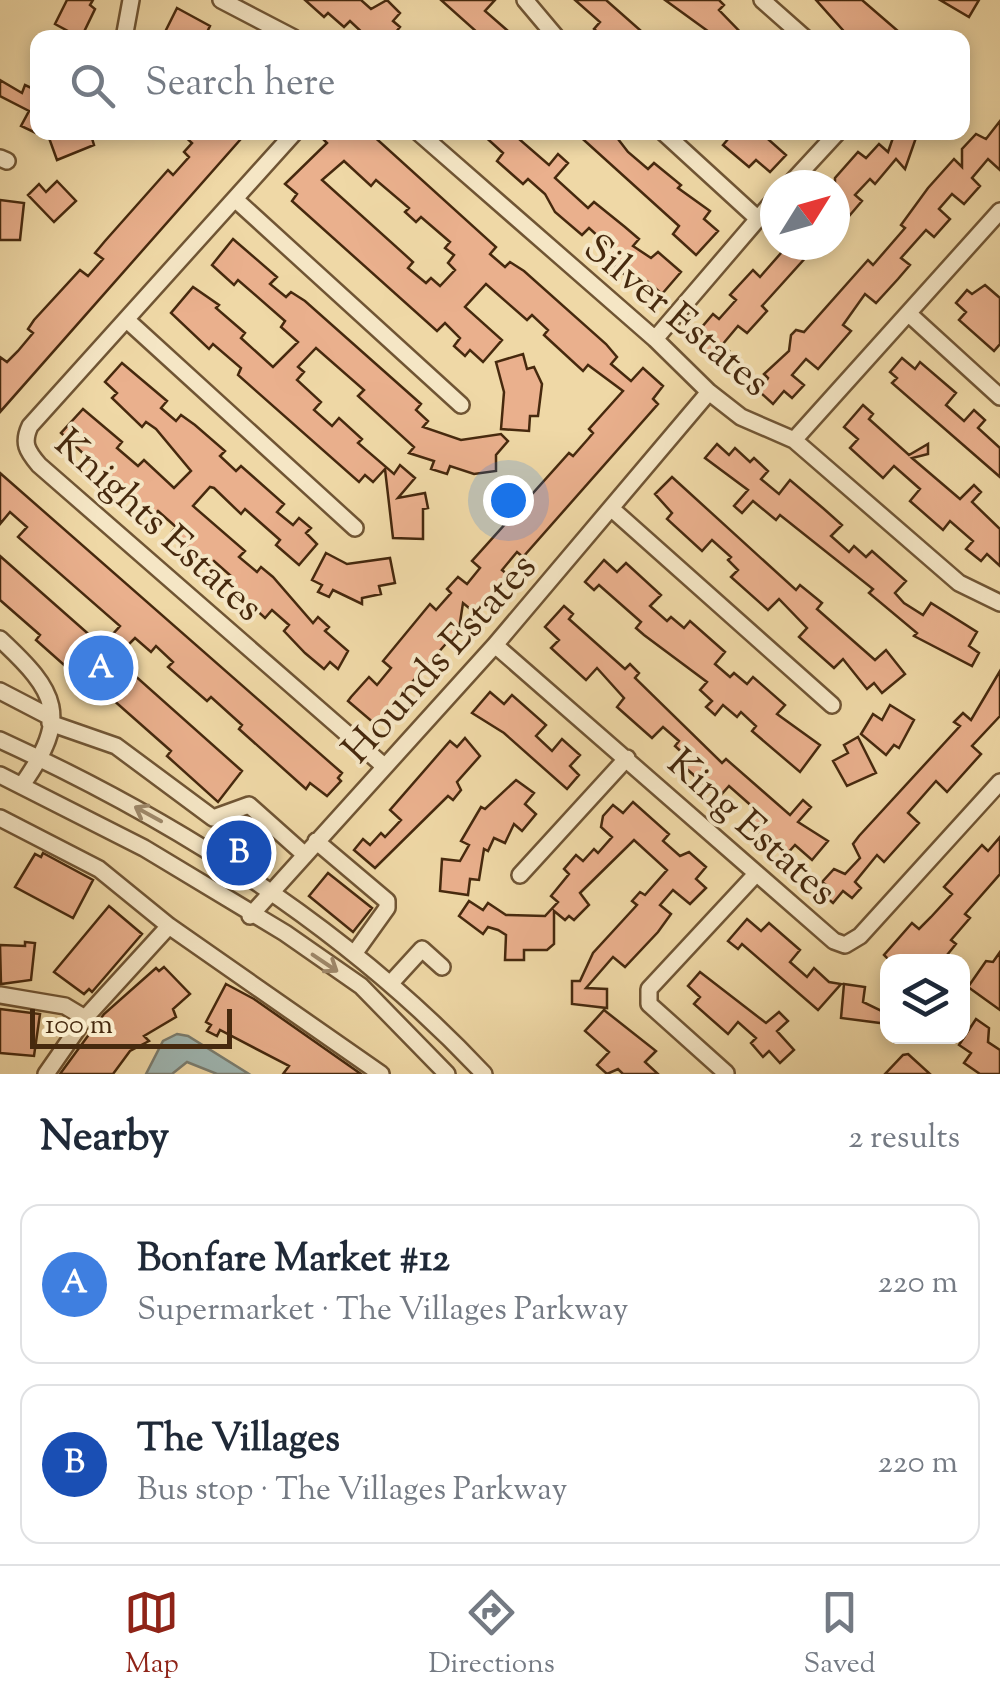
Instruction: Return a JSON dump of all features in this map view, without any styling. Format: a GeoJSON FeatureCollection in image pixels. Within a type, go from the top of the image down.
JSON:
{"type":"FeatureCollection","features":[{"type":"Feature","properties":{"kind":"street"},"geometry":{"type":"LineString","coordinates":[[125,30],[131,0]]}},
{"type":"Feature","properties":{"kind":"street"},"geometry":{"type":"LineString","coordinates":[[221,0],[279,30]]}},
{"type":"Feature","properties":{"kind":"street"},"geometry":{"type":"LineString","coordinates":[[525,0],[550,30]]}},
{"type":"Feature","properties":{"kind":"street"},"geometry":{"type":"LineString","coordinates":[[762,0],[796,30]]}},
{"type":"Feature","properties":{"kind":"street","name":"Knights Estates"},"geometry":{"type":"LineString","coordinates":[[287,140],[30,426],[24,438],[26,450],[384,766]]}},
{"type":"Feature","properties":{"kind":"street","name":"Silver Estates"},"geometry":{"type":"LineString","coordinates":[[427,140],[655,339],[709,392],[741,417],[794,440],[959,582],[1000,603]]}},
{"type":"Feature","properties":{"kind":"street"},"geometry":{"type":"LineString","coordinates":[[671,140],[757,218]]}},
{"type":"Feature","properties":{"kind":"street"},"geometry":{"type":"LineString","coordinates":[[802,170],[830,140]]}},
{"type":"Feature","properties":{"kind":"street"},"geometry":{"type":"LineString","coordinates":[[236,200],[461,405]]}},
{"type":"Feature","properties":{"kind":"street"},"geometry":{"type":"LineString","coordinates":[[794,440],[1000,211]]}},
{"type":"Feature","properties":{"kind":"street"},"geometry":{"type":"LineString","coordinates":[[655,339],[760,215]]}},
{"type":"Feature","properties":{"kind":"street"},"geometry":{"type":"LineString","coordinates":[[909,314],[1000,397]]}},
{"type":"Feature","properties":{"kind":"street"},"geometry":{"type":"LineString","coordinates":[[128,321],[356,528]]}},
{"type":"Feature","properties":{"kind":"street","name":"Hounds Estates"},"geometry":{"type":"LineString","coordinates":[[250,916],[495,645],[709,392]]}},
{"type":"Feature","properties":{"kind":"street"},"geometry":{"type":"LineString","coordinates":[[613,510],[832,705]]}},
{"type":"Feature","properties":{"kind":"street","name":"King Estates"},"geometry":{"type":"LineString","coordinates":[[495,645],[834,942],[844,945],[860,936],[1000,782]]}},
{"type":"Feature","properties":{"kind":"street"},"geometry":{"type":"LineString","coordinates":[[4,650],[47,686],[50,720],[41,759],[22,785]]}},
{"type":"Feature","properties":{"kind":"street"},"geometry":{"type":"LineString","coordinates":[[0,691],[50,720],[116,746],[213,818],[249,805],[304,854]]}},
{"type":"Feature","properties":{"kind":"street"},"geometry":{"type":"LineString","coordinates":[[0,740],[179,831],[272,894],[390,984],[484,1074]]}},
{"type":"Feature","properties":{"kind":"street"},"geometry":{"type":"LineString","coordinates":[[520,874],[627,758]]}},
{"type":"Feature","properties":{"kind":"street"},"geometry":{"type":"LineString","coordinates":[[0,775],[144,848],[250,916],[285,933],[361,986],[446,1074]]}},
{"type":"Feature","properties":{"kind":"street"},"geometry":{"type":"LineString","coordinates":[[0,818],[100,869],[170,926],[381,1074]]}},
{"type":"Feature","properties":{"kind":"street"},"geometry":{"type":"LineString","coordinates":[[316,841],[388,900],[387,908],[354,954]]}},
{"type":"Feature","properties":{"kind":"street"},"geometry":{"type":"LineString","coordinates":[[726,1073],[649,1004],[649,989],[756,874]]}},
{"type":"Feature","properties":{"kind":"street"},"geometry":{"type":"LineString","coordinates":[[46,1074],[85,1018],[170,926]]}},
{"type":"Feature","properties":{"kind":"street"},"geometry":{"type":"LineString","coordinates":[[390,984],[422,949],[442,967]]}},
{"type":"Feature","properties":{"kind":"street"},"geometry":{"type":"LineString","coordinates":[[0,995],[64,1006],[85,1018]]}},
{"type":"Feature","properties":{"kind":"water"},"geometry":{"type":"Polygon","coordinates":[[[177,1034],[188,1036],[249,1074],[217,1074],[187,1062],[172,1074],[146,1074],[163,1041],[177,1034]]]}},
{"type":"Feature","properties":{"kind":"building"},"geometry":{"type":"Polygon","coordinates":[[[67,0],[93,0],[90,5],[95,9],[85,30],[66,30],[55,24],[67,0]]]}},
{"type":"Feature","properties":{"kind":"building"},"geometry":{"type":"Polygon","coordinates":[[[305,0],[361,0],[371,9],[387,0],[400,13],[393,21],[400,27],[360,30],[350,21],[344,27],[328,13],[324,17],[305,0]]]}},
{"type":"Feature","properties":{"kind":"building"},"geometry":{"type":"Polygon","coordinates":[[[441,0],[495,0],[485,11],[507,30],[475,30],[441,0]]]}},
{"type":"Feature","properties":{"kind":"building"},"geometry":{"type":"Polygon","coordinates":[[[575,0],[606,0],[640,30],[595,30],[600,22],[575,0]]]}},
{"type":"Feature","properties":{"kind":"building"},"geometry":{"type":"Polygon","coordinates":[[[665,0],[719,0],[724,5],[719,10],[738,30],[706,30],[665,0]]]}},
{"type":"Feature","properties":{"kind":"building"},"geometry":{"type":"Polygon","coordinates":[[[816,0],[862,0],[897,30],[843,30],[816,0]]]}},
{"type":"Feature","properties":{"kind":"building"},"geometry":{"type":"Polygon","coordinates":[[[940,0],[979,0],[969,17],[940,0]]]}},
{"type":"Feature","properties":{"kind":"building"},"geometry":{"type":"Polygon","coordinates":[[[177,8],[210,26],[208,30],[166,30],[177,8]]]}},
{"type":"Feature","properties":{"kind":"building"},"geometry":{"type":"Polygon","coordinates":[[[0,80],[22,93],[25,85],[30,87],[30,130],[21,126],[29,111],[0,96],[0,80]]]}},
{"type":"Feature","properties":{"kind":"building"},"geometry":{"type":"Polygon","coordinates":[[[1000,121],[1000,170],[988,159],[972,178],[980,186],[964,204],[952,194],[939,209],[950,219],[934,237],[926,230],[901,258],[910,265],[898,279],[876,303],[865,294],[843,325],[851,331],[818,369],[806,359],[792,375],[804,385],[792,398],[784,391],[773,404],[760,392],[768,378],[764,374],[789,351],[791,335],[796,330],[804,332],[868,260],[873,265],[905,228],[901,225],[928,188],[954,159],[962,167],[962,149],[976,134],[986,139],[1000,121]]]}},
{"type":"Feature","properties":{"kind":"building"},"geometry":{"type":"Polygon","coordinates":[[[50,140],[92,140],[94,145],[57,160],[50,140]]]}},
{"type":"Feature","properties":{"kind":"building"},"geometry":{"type":"Polygon","coordinates":[[[189,140],[240,140],[0,412],[0,357],[7,362],[18,351],[33,333],[28,329],[34,320],[80,270],[88,276],[103,259],[95,253],[168,170],[173,175],[189,157],[184,152],[192,143],[189,140]]]}},
{"type":"Feature","properties":{"kind":"building"},"geometry":{"type":"Polygon","coordinates":[[[324,140],[378,140],[496,247],[490,254],[505,267],[510,262],[524,271],[606,344],[617,357],[611,364],[631,381],[643,368],[663,386],[653,399],[658,404],[523,557],[517,552],[502,570],[508,575],[483,603],[474,612],[463,603],[459,629],[375,724],[348,701],[369,677],[377,685],[391,668],[383,661],[430,604],[436,610],[451,593],[447,589],[458,577],[467,584],[480,568],[472,561],[569,453],[573,456],[593,433],[589,429],[623,391],[588,365],[583,371],[544,335],[548,330],[532,315],[527,320],[486,284],[465,307],[502,340],[483,362],[470,350],[465,356],[454,346],[460,338],[445,323],[437,331],[292,201],[297,194],[285,184],[327,143],[324,140]],[[344,161],[322,180],[413,262],[408,268],[426,283],[431,278],[440,286],[455,270],[448,263],[454,255],[445,248],[450,242],[421,217],[416,222],[405,212],[409,208],[376,180],[371,186],[344,161]]]}},
{"type":"Feature","properties":{"kind":"building"},"geometry":{"type":"Polygon","coordinates":[[[489,140],[520,140],[549,165],[558,154],[568,163],[555,178],[588,208],[594,202],[639,239],[633,246],[651,258],[658,252],[681,272],[662,294],[648,282],[641,289],[601,254],[609,246],[589,228],[582,235],[555,212],[545,194],[528,179],[523,184],[497,161],[503,153],[489,140]]]}},
{"type":"Feature","properties":{"kind":"building"},"geometry":{"type":"Polygon","coordinates":[[[584,140],[619,140],[648,169],[654,163],[681,185],[678,188],[710,211],[704,219],[718,231],[696,255],[673,234],[679,226],[584,140]]]}},
{"type":"Feature","properties":{"kind":"building"},"geometry":{"type":"Polygon","coordinates":[[[727,140],[769,140],[786,155],[772,170],[756,160],[749,167],[723,145],[727,140]]]}},
{"type":"Feature","properties":{"kind":"building"},"geometry":{"type":"Polygon","coordinates":[[[892,140],[915,140],[905,169],[896,159],[875,184],[870,179],[855,195],[862,201],[850,215],[850,170],[842,170],[858,152],[866,158],[879,144],[888,152],[892,140]]]}},
{"type":"Feature","properties":{"kind":"building"},"geometry":{"type":"Polygon","coordinates":[[[57,181],[76,201],[54,222],[28,195],[39,184],[46,192],[57,181]]]}},
{"type":"Feature","properties":{"kind":"building"},"geometry":{"type":"Polygon","coordinates":[[[0,200],[24,203],[20,240],[0,240],[0,200]]]}},
{"type":"Feature","properties":{"kind":"building"},"geometry":{"type":"Polygon","coordinates":[[[233,239],[277,277],[270,284],[286,297],[291,292],[305,301],[421,404],[416,410],[428,421],[423,427],[461,440],[501,434],[508,441],[496,455],[496,471],[474,474],[450,466],[447,474],[431,469],[434,461],[409,453],[414,447],[358,396],[364,390],[316,348],[298,367],[304,372],[297,380],[321,402],[314,410],[332,426],[339,418],[362,439],[358,443],[394,474],[400,465],[415,478],[398,498],[425,493],[428,508],[423,509],[423,539],[393,538],[385,469],[373,482],[365,475],[359,482],[238,375],[241,368],[213,344],[209,349],[171,313],[193,287],[219,305],[216,308],[245,333],[241,338],[273,367],[298,342],[281,327],[285,321],[238,280],[234,285],[212,265],[233,239]]]}},
{"type":"Feature","properties":{"kind":"building"},"geometry":{"type":"Polygon","coordinates":[[[775,260],[803,260],[762,306],[767,311],[747,333],[738,326],[722,345],[729,351],[717,365],[690,341],[713,314],[719,319],[736,300],[730,295],[753,270],[760,277],[775,260]]]}},
{"type":"Feature","properties":{"kind":"building"},"geometry":{"type":"Polygon","coordinates":[[[985,285],[1000,298],[1000,344],[994,351],[959,320],[966,312],[956,303],[967,290],[972,294],[985,285]]]}},
{"type":"Feature","properties":{"kind":"building"},"geometry":{"type":"Polygon","coordinates":[[[523,354],[527,369],[534,367],[542,384],[538,416],[530,416],[529,431],[501,429],[504,392],[496,362],[523,354]]]}},
{"type":"Feature","properties":{"kind":"building"},"geometry":{"type":"Polygon","coordinates":[[[902,358],[915,369],[920,362],[956,393],[946,405],[964,421],[974,410],[985,420],[978,428],[1000,448],[1000,477],[892,383],[897,378],[890,372],[902,358]]]}},
{"type":"Feature","properties":{"kind":"building"},"geometry":{"type":"Polygon","coordinates":[[[122,363],[167,401],[161,408],[176,421],[181,415],[195,425],[225,451],[220,456],[236,471],[241,466],[284,504],[277,512],[293,525],[299,518],[311,528],[306,533],[317,544],[299,565],[276,545],[280,540],[245,509],[241,514],[214,488],[210,487],[193,506],[245,551],[239,557],[257,572],[261,567],[273,577],[313,623],[318,617],[329,627],[325,631],[348,651],[338,669],[330,662],[324,669],[305,653],[284,631],[289,625],[272,610],[265,618],[228,582],[232,577],[214,561],[209,567],[172,532],[176,527],[158,511],[152,517],[61,433],[83,409],[122,442],[117,448],[138,466],[144,460],[174,488],[191,471],[156,429],[146,422],[142,427],[112,398],[117,393],[105,382],[122,363]]]}},
{"type":"Feature","properties":{"kind":"building"},"geometry":{"type":"Polygon","coordinates":[[[863,405],[873,414],[869,419],[909,455],[928,444],[928,454],[912,458],[960,499],[974,485],[981,492],[972,502],[1000,529],[1000,566],[987,554],[981,561],[966,549],[973,541],[950,521],[943,530],[910,501],[920,489],[894,466],[883,478],[850,448],[858,439],[844,427],[863,405]]]}},
{"type":"Feature","properties":{"kind":"building"},"geometry":{"type":"Polygon","coordinates":[[[717,444],[729,455],[735,448],[750,462],[754,458],[768,471],[761,479],[779,494],[790,480],[842,525],[831,536],[849,552],[854,546],[866,557],[872,551],[906,581],[895,593],[904,603],[923,615],[931,603],[977,632],[969,646],[979,653],[972,666],[914,636],[917,633],[869,593],[873,589],[780,515],[776,520],[753,501],[742,513],[734,506],[748,490],[705,458],[717,444]]]}},
{"type":"Feature","properties":{"kind":"building"},"geometry":{"type":"Polygon","coordinates":[[[0,473],[342,773],[338,778],[341,781],[327,796],[310,783],[306,789],[239,729],[242,725],[211,697],[207,701],[168,667],[173,662],[156,646],[151,652],[135,638],[115,658],[242,771],[218,802],[167,756],[171,751],[85,675],[81,680],[36,640],[40,635],[0,600],[0,556],[102,646],[120,626],[18,537],[27,527],[10,512],[0,524],[0,473]]]}},
{"type":"Feature","properties":{"kind":"building"},"geometry":{"type":"Polygon","coordinates":[[[672,477],[796,590],[800,585],[822,603],[817,609],[875,660],[886,650],[905,674],[882,693],[874,683],[867,689],[843,659],[834,668],[799,637],[807,628],[779,599],[768,610],[731,577],[738,570],[728,560],[731,557],[712,540],[702,551],[667,519],[672,513],[655,494],[672,477]]]}},
{"type":"Feature","properties":{"kind":"building"},"geometry":{"type":"Polygon","coordinates":[[[326,553],[347,564],[390,558],[395,583],[379,586],[381,594],[362,598],[362,604],[333,590],[329,597],[318,592],[322,585],[312,580],[326,553]]]}},
{"type":"Feature","properties":{"kind":"building"},"geometry":{"type":"Polygon","coordinates":[[[604,560],[617,572],[626,563],[661,595],[650,606],[667,621],[671,617],[684,628],[690,621],[725,652],[715,664],[730,677],[734,673],[747,684],[753,677],[785,705],[777,714],[820,745],[800,772],[752,731],[756,726],[741,712],[737,717],[723,705],[715,715],[706,707],[712,701],[700,690],[707,682],[636,628],[641,622],[599,585],[594,590],[585,582],[604,560]]]}},
{"type":"Feature","properties":{"kind":"building"},"geometry":{"type":"Polygon","coordinates":[[[564,606],[573,614],[569,619],[625,669],[630,664],[639,673],[635,678],[722,763],[726,759],[790,815],[803,800],[811,807],[798,822],[828,841],[812,860],[795,845],[785,856],[745,821],[755,809],[729,786],[719,797],[681,764],[687,757],[675,746],[679,741],[663,727],[652,738],[617,707],[624,698],[597,668],[586,680],[551,648],[559,640],[545,627],[564,606]]]}},
{"type":"Feature","properties":{"kind":"building"},"geometry":{"type":"Polygon","coordinates":[[[1000,671],[1000,716],[972,746],[981,754],[947,792],[936,781],[908,813],[919,823],[884,862],[877,855],[855,882],[861,888],[852,898],[843,891],[833,903],[820,892],[826,885],[822,882],[834,869],[845,874],[860,858],[853,844],[960,726],[954,722],[963,713],[971,720],[1000,671]]]}},
{"type":"Feature","properties":{"kind":"building"},"geometry":{"type":"Polygon","coordinates":[[[490,692],[504,704],[512,695],[546,725],[536,736],[552,751],[562,739],[580,755],[570,766],[579,775],[567,789],[504,733],[472,713],[490,692]]]}},
{"type":"Feature","properties":{"kind":"building"},"geometry":{"type":"Polygon","coordinates":[[[890,705],[914,720],[899,748],[894,745],[886,755],[861,734],[873,714],[882,720],[890,705]]]}},
{"type":"Feature","properties":{"kind":"building"},"geometry":{"type":"Polygon","coordinates":[[[858,737],[876,773],[847,786],[833,761],[848,753],[844,745],[858,737]]]}},
{"type":"Feature","properties":{"kind":"building"},"geometry":{"type":"Polygon","coordinates":[[[465,738],[480,756],[457,782],[461,790],[453,800],[448,796],[375,868],[354,850],[363,839],[370,845],[381,833],[385,837],[401,820],[390,810],[450,741],[457,747],[465,738]]]}},
{"type":"Feature","properties":{"kind":"building"},"geometry":{"type":"Polygon","coordinates":[[[516,780],[534,793],[525,804],[536,814],[522,831],[514,824],[505,843],[494,838],[488,851],[484,849],[479,880],[470,879],[468,895],[440,891],[442,859],[460,861],[469,845],[461,841],[481,807],[485,809],[516,780]]]}},
{"type":"Feature","properties":{"kind":"building"},"geometry":{"type":"Polygon","coordinates":[[[633,802],[669,834],[663,841],[680,856],[689,852],[706,867],[696,879],[706,888],[690,904],[673,890],[660,905],[671,914],[658,932],[625,967],[613,957],[586,988],[607,989],[607,1008],[572,1004],[572,981],[580,981],[593,953],[637,905],[632,901],[640,892],[645,895],[667,870],[634,840],[580,893],[589,905],[574,920],[569,916],[565,920],[554,911],[554,944],[547,950],[524,950],[524,960],[505,960],[506,935],[488,927],[483,934],[459,916],[469,901],[483,910],[488,903],[506,915],[545,916],[558,902],[551,896],[569,874],[564,869],[576,855],[583,861],[594,849],[598,853],[612,837],[601,827],[603,816],[613,805],[623,813],[633,802]]]}},
{"type":"Feature","properties":{"kind":"building"},"geometry":{"type":"Polygon","coordinates":[[[1000,837],[1000,874],[965,914],[970,918],[951,940],[956,944],[948,954],[885,954],[912,923],[919,929],[952,894],[944,887],[982,845],[988,851],[1000,837]]]}},
{"type":"Feature","properties":{"kind":"building"},"geometry":{"type":"Polygon","coordinates":[[[43,853],[93,880],[73,918],[15,887],[35,854],[41,857],[43,853]]]}},
{"type":"Feature","properties":{"kind":"building"},"geometry":{"type":"Polygon","coordinates":[[[328,873],[372,908],[353,932],[309,896],[328,873]]]}},
{"type":"Feature","properties":{"kind":"building"},"geometry":{"type":"Polygon","coordinates":[[[109,906],[142,934],[92,992],[89,989],[84,994],[54,972],[109,906]]]}},
{"type":"Feature","properties":{"kind":"building"},"geometry":{"type":"Polygon","coordinates":[[[747,919],[761,931],[769,923],[800,950],[790,962],[807,977],[814,968],[829,982],[841,984],[818,1010],[742,944],[738,949],[728,941],[747,919]]]}},
{"type":"Feature","properties":{"kind":"building"},"geometry":{"type":"Polygon","coordinates":[[[25,942],[35,943],[31,980],[1,984],[0,945],[25,946],[25,942]]]}},
{"type":"Feature","properties":{"kind":"building"},"geometry":{"type":"Polygon","coordinates":[[[1000,952],[1000,1010],[970,988],[986,961],[993,962],[1000,952]]]}},
{"type":"Feature","properties":{"kind":"building"},"geometry":{"type":"Polygon","coordinates":[[[164,967],[190,994],[173,1009],[176,1017],[144,1036],[149,1041],[130,1051],[113,1074],[60,1074],[104,1014],[156,968],[159,971],[164,967]]]}},
{"type":"Feature","properties":{"kind":"building"},"geometry":{"type":"Polygon","coordinates":[[[700,972],[766,1023],[779,1012],[788,1021],[777,1031],[794,1050],[780,1063],[769,1051],[763,1057],[751,1043],[756,1038],[738,1022],[728,1034],[694,1004],[700,997],[688,986],[700,972]]]}},
{"type":"Feature","properties":{"kind":"building"},"geometry":{"type":"Polygon","coordinates":[[[226,984],[254,999],[361,1074],[283,1074],[289,1066],[220,1030],[217,1036],[207,1031],[211,1025],[206,1022],[226,984]]]}},
{"type":"Feature","properties":{"kind":"building"},"geometry":{"type":"Polygon","coordinates":[[[844,984],[865,987],[863,1002],[880,1010],[880,1023],[841,1018],[844,984]]]}},
{"type":"Feature","properties":{"kind":"building"},"geometry":{"type":"Polygon","coordinates":[[[0,1009],[40,1014],[34,1056],[0,1053],[0,1009]]]}},
{"type":"Feature","properties":{"kind":"building"},"geometry":{"type":"Polygon","coordinates":[[[604,1010],[656,1051],[645,1062],[658,1074],[623,1074],[618,1069],[607,1074],[597,1065],[609,1052],[585,1031],[604,1010]]]}},
{"type":"Feature","properties":{"kind":"building"},"geometry":{"type":"Polygon","coordinates":[[[976,1019],[989,1028],[988,1042],[1000,1050],[1000,1074],[980,1074],[964,1063],[971,1053],[959,1045],[970,1044],[970,1028],[976,1019]]]}},
{"type":"Feature","properties":{"kind":"building"},"geometry":{"type":"Polygon","coordinates":[[[908,1054],[930,1074],[885,1074],[903,1055],[908,1054]]]}},
{"type":"Feature","properties":{"kind":"place","name":"Bonfare Market #12"},"geometry":{"type":"Point","coordinates":[101,668]}},
{"type":"Feature","properties":{"kind":"place","name":"The Villages"},"geometry":{"type":"Point","coordinates":[239,853]}}]}
